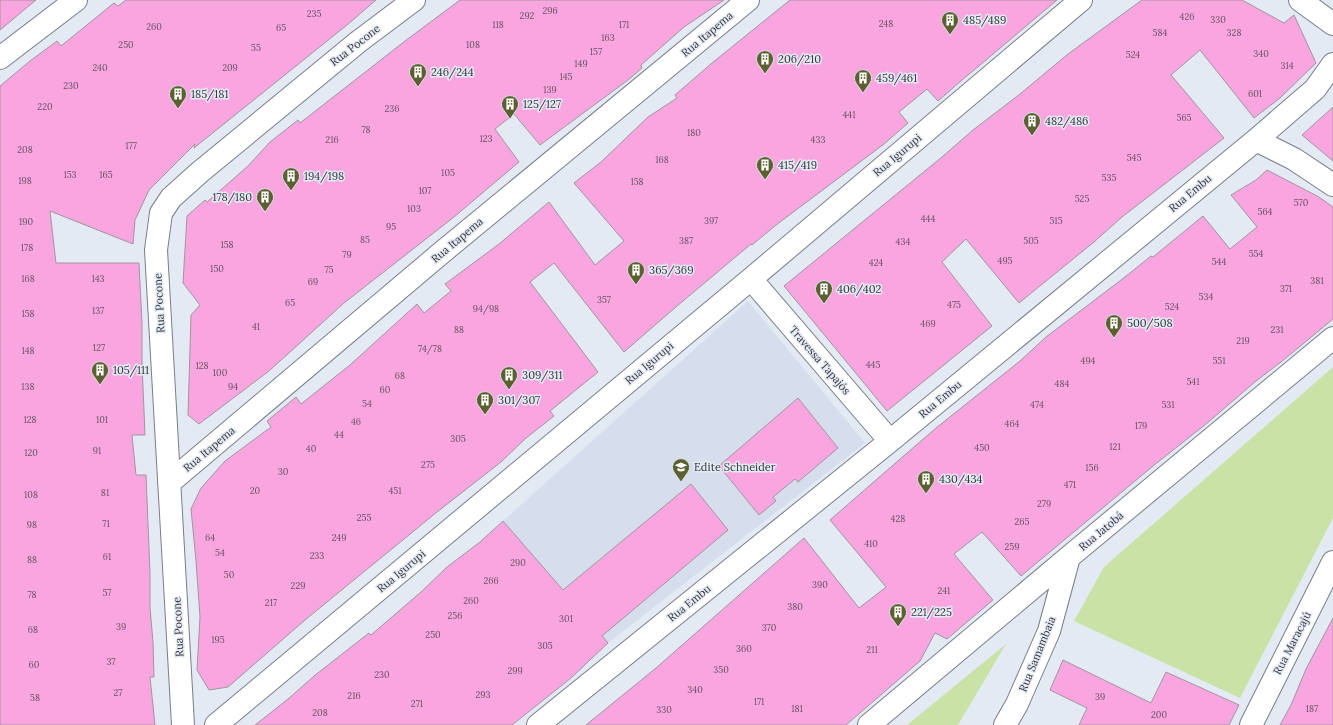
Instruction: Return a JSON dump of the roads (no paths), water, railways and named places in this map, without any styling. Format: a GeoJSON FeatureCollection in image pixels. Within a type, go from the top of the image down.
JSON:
{"type":"FeatureCollection","features":[{"type":"Feature","properties":{"kind":"street"},"geometry":{"type":"LineString","coordinates":[[0,58],[76,0]]}},
{"type":"Feature","properties":{"kind":"street","name":"Rua Pocone"},"geometry":{"type":"LineString","coordinates":[[183,725],[156,250],[161,213],[171,198],[200,172],[358,42],[414,0]]}},
{"type":"Feature","properties":{"kind":"street","name":"Rua Itapema"},"geometry":{"type":"LineString","coordinates":[[169,483],[446,249],[748,0]]}},
{"type":"Feature","properties":{"kind":"street","name":"Rua Igurupi"},"geometry":{"type":"LineString","coordinates":[[216,725],[751,279],[1081,0]]}},
{"type":"Feature","properties":{"kind":"street"},"geometry":{"type":"LineString","coordinates":[[1300,0],[1333,24]]}},
{"type":"Feature","properties":{"kind":"street","name":"Rua Embu"},"geometry":{"type":"LineString","coordinates":[[538,725],[890,441],[1256,140],[1315,88],[1333,64]]}},
{"type":"Feature","properties":{"kind":"street"},"geometry":{"type":"LineString","coordinates":[[1256,140],[1294,159],[1333,185]]}},
{"type":"Feature","properties":{"kind":"street","name":"Travessa Tapajós"},"geometry":{"type":"LineString","coordinates":[[751,279],[890,441]]}},
{"type":"Feature","properties":{"kind":"street","name":"Rua Jatobá"},"geometry":{"type":"LineString","coordinates":[[869,725],[1333,338]]}},
{"type":"Feature","properties":{"kind":"street","name":"Rua Samambaia"},"geometry":{"type":"LineString","coordinates":[[1005,725],[1018,704],[1049,631],[1069,557]]}},
{"type":"Feature","properties":{"kind":"street","name":"Rua Maracajú"},"geometry":{"type":"LineString","coordinates":[[1251,725],[1333,562]]}},
{"type":"Feature","properties":{"kind":"place","name":"485/489"},"geometry":{"type":"Point","coordinates":[950,35]}},
{"type":"Feature","properties":{"kind":"place","name":"206/210"},"geometry":{"type":"Point","coordinates":[765,74]}},
{"type":"Feature","properties":{"kind":"place","name":"246/244"},"geometry":{"type":"Point","coordinates":[418,87]}},
{"type":"Feature","properties":{"kind":"place","name":"459/461"},"geometry":{"type":"Point","coordinates":[863,93]}},
{"type":"Feature","properties":{"kind":"place","name":"185/181"},"geometry":{"type":"Point","coordinates":[178,109]}},
{"type":"Feature","properties":{"kind":"place","name":"125/127"},"geometry":{"type":"Point","coordinates":[510,119]}},
{"type":"Feature","properties":{"kind":"place","name":"482/486"},"geometry":{"type":"Point","coordinates":[1032,136]}},
{"type":"Feature","properties":{"kind":"place","name":"415/419"},"geometry":{"type":"Point","coordinates":[765,180]}},
{"type":"Feature","properties":{"kind":"place","name":"194/198"},"geometry":{"type":"Point","coordinates":[291,191]}},
{"type":"Feature","properties":{"kind":"place","name":"178/180"},"geometry":{"type":"Point","coordinates":[265,212]}},
{"type":"Feature","properties":{"kind":"place","name":"365/369"},"geometry":{"type":"Point","coordinates":[636,285]}},
{"type":"Feature","properties":{"kind":"place","name":"406/402"},"geometry":{"type":"Point","coordinates":[824,304]}},
{"type":"Feature","properties":{"kind":"place","name":"500/508"},"geometry":{"type":"Point","coordinates":[1114,338]}},
{"type":"Feature","properties":{"kind":"place","name":"105/111"},"geometry":{"type":"Point","coordinates":[100,385]}},
{"type":"Feature","properties":{"kind":"place","name":"309/311"},"geometry":{"type":"Point","coordinates":[509,390]}},
{"type":"Feature","properties":{"kind":"place","name":"301/307"},"geometry":{"type":"Point","coordinates":[485,415]}},
{"type":"Feature","properties":{"kind":"place","name":"Edite Schneider"},"geometry":{"type":"Point","coordinates":[681,482]}},
{"type":"Feature","properties":{"kind":"place","name":"430/434"},"geometry":{"type":"Point","coordinates":[926,494]}},
{"type":"Feature","properties":{"kind":"place","name":"221/225"},"geometry":{"type":"Point","coordinates":[898,627]}}]}
